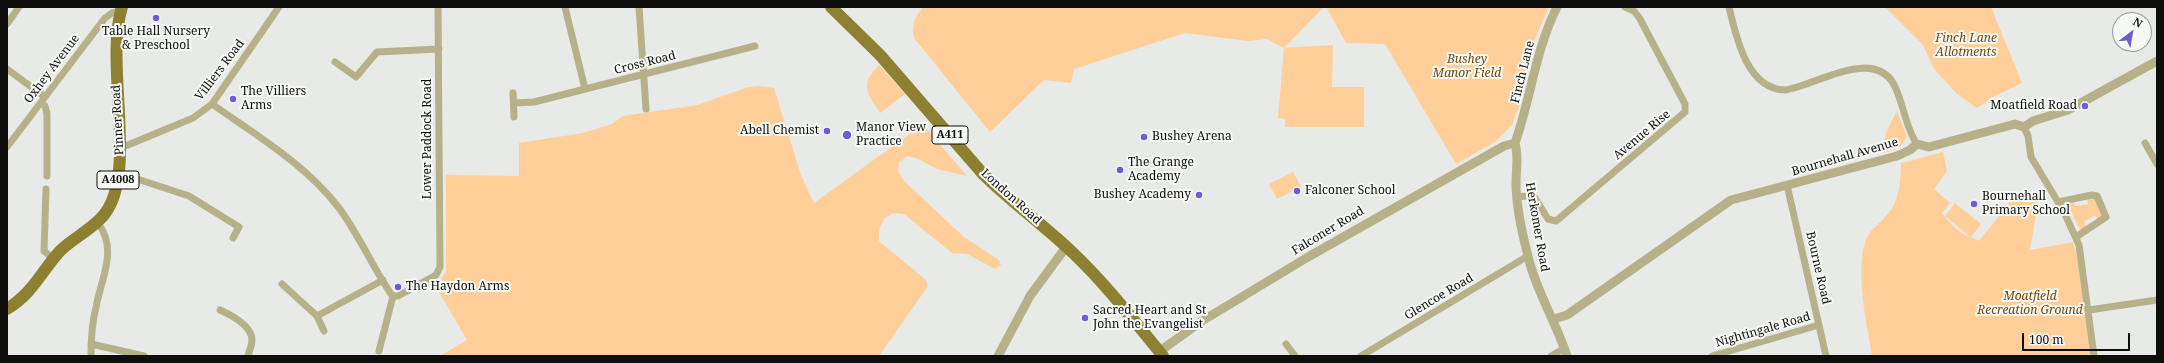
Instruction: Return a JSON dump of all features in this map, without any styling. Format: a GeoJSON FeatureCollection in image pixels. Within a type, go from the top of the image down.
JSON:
{"type":"FeatureCollection","features":[{"type":"Feature","properties":{"kind":"main road","name":"London Road"},"geometry":{"type":"LineString","coordinates":[[831,7],[880,55],[982,174],[1066,247],[1115,298],[1161,354]]}},
{"type":"Feature","properties":{"kind":"main road","name":"Pinner Road"},"geometry":{"type":"LineString","coordinates":[[7,308],[34,286],[54,259],[68,244],[98,222],[111,202],[119,173],[120,147],[116,57],[121,9]]}},
{"type":"Feature","properties":{"kind":"street"},"geometry":{"type":"LineString","coordinates":[[7,24],[19,7]]}},
{"type":"Feature","properties":{"kind":"street","name":"Villiers Road"},"geometry":{"type":"LineString","coordinates":[[120,147],[128,146],[193,118],[212,104],[279,7]]}},
{"type":"Feature","properties":{"kind":"street","name":"Lower Paddock Road"},"geometry":{"type":"LineString","coordinates":[[393,296],[398,296],[428,280],[439,271],[438,7]]}},
{"type":"Feature","properties":{"kind":"street"},"geometry":{"type":"LineString","coordinates":[[565,7],[585,89]]}},
{"type":"Feature","properties":{"kind":"street"},"geometry":{"type":"LineString","coordinates":[[639,7],[646,109]]}},
{"type":"Feature","properties":{"kind":"street","name":"Finch Lane"},"geometry":{"type":"LineString","coordinates":[[1515,143],[1527,106],[1538,53],[1557,7]]}},
{"type":"Feature","properties":{"kind":"street","name":"Avenue Rise"},"geometry":{"type":"LineString","coordinates":[[1517,198],[1527,196],[1535,198],[1548,219],[1556,221],[1682,116],[1686,110],[1685,104],[1640,19],[1634,11],[1625,7]]}},
{"type":"Feature","properties":{"kind":"street"},"geometry":{"type":"LineString","coordinates":[[1729,7],[1737,35],[1750,66],[1761,82],[1775,89],[1785,90],[1860,68],[1876,69],[1892,81],[1917,144]]}},
{"type":"Feature","properties":{"kind":"street","name":"Oxhey Avenue"},"geometry":{"type":"LineString","coordinates":[[7,147],[104,18],[121,9]]}},
{"type":"Feature","properties":{"kind":"street","name":"Cross Road"},"geometry":{"type":"LineString","coordinates":[[514,103],[534,102],[539,99],[644,75],[755,46]]}},
{"type":"Feature","properties":{"kind":"street"},"geometry":{"type":"LineString","coordinates":[[335,62],[356,77],[377,52],[439,49]]}},
{"type":"Feature","properties":{"kind":"street","name":"Bournehall Avenue"},"geometry":{"type":"LineString","coordinates":[[1554,319],[1567,315],[1731,200],[1898,156],[1910,150],[1917,144],[1929,148],[2015,124],[2024,127],[2033,122],[2068,110],[2157,61]]}},
{"type":"Feature","properties":{"kind":"street"},"geometry":{"type":"LineString","coordinates":[[7,69],[43,100],[47,114],[47,176]]}},
{"type":"Feature","properties":{"kind":"street"},"geometry":{"type":"LineString","coordinates":[[513,93],[514,117]]}},
{"type":"Feature","properties":{"kind":"street"},"geometry":{"type":"LineString","coordinates":[[212,104],[279,150],[325,191],[356,231],[393,296],[379,350]]}},
{"type":"Feature","properties":{"kind":"street"},"geometry":{"type":"LineString","coordinates":[[2024,127],[2027,133],[2031,157],[2058,202],[2076,237],[2081,256],[2094,356]]}},
{"type":"Feature","properties":{"kind":"street","name":"Herkomer Road"},"geometry":{"type":"LineString","coordinates":[[1515,143],[1518,154],[1517,198],[1528,256],[1535,282],[1554,319],[1566,352]]}},
{"type":"Feature","properties":{"kind":"street","name":"Falconer Road"},"geometry":{"type":"LineString","coordinates":[[1161,354],[1202,321],[1362,225],[1504,146],[1515,143]]}},
{"type":"Feature","properties":{"kind":"street"},"geometry":{"type":"LineString","coordinates":[[2145,143],[2157,164]]}},
{"type":"Feature","properties":{"kind":"street"},"geometry":{"type":"LineString","coordinates":[[119,173],[180,192],[198,201],[239,227],[233,238]]}},
{"type":"Feature","properties":{"kind":"street","name":"Bourne Road"},"geometry":{"type":"LineString","coordinates":[[1787,185],[1826,356]]}},
{"type":"Feature","properties":{"kind":"street"},"geometry":{"type":"LineString","coordinates":[[46,189],[44,251],[54,259]]}},
{"type":"Feature","properties":{"kind":"street"},"geometry":{"type":"LineString","coordinates":[[2058,202],[2092,195],[2097,196],[2100,199],[2106,217],[2076,237]]}},
{"type":"Feature","properties":{"kind":"street"},"geometry":{"type":"LineString","coordinates":[[91,356],[96,304],[108,258],[103,229],[98,222]]}},
{"type":"Feature","properties":{"kind":"street"},"geometry":{"type":"LineString","coordinates":[[998,356],[1030,296],[1066,247]]}},
{"type":"Feature","properties":{"kind":"street","name":"Glencoe Road"},"geometry":{"type":"LineString","coordinates":[[1361,356],[1528,256]]}},
{"type":"Feature","properties":{"kind":"street"},"geometry":{"type":"LineString","coordinates":[[317,316],[383,280]]}},
{"type":"Feature","properties":{"kind":"street"},"geometry":{"type":"LineString","coordinates":[[282,284],[317,316],[324,330]]}},
{"type":"Feature","properties":{"kind":"street"},"geometry":{"type":"LineString","coordinates":[[2089,310],[2157,300]]}},
{"type":"Feature","properties":{"kind":"street"},"geometry":{"type":"LineString","coordinates":[[220,310],[233,316],[251,335],[252,342],[248,356]]}},
{"type":"Feature","properties":{"kind":"street","name":"Nightingale Road"},"geometry":{"type":"LineString","coordinates":[[1712,356],[1819,325]]}},
{"type":"Feature","properties":{"kind":"street"},"geometry":{"type":"LineString","coordinates":[[91,344],[144,356]]}},
{"type":"Feature","properties":{"kind":"street"},"geometry":{"type":"LineString","coordinates":[[1286,344],[1295,356]]}},
{"type":"Feature","properties":{"kind":"street"},"geometry":{"type":"LineString","coordinates":[[1551,356],[1566,352]]}},
{"type":"Feature","properties":{"kind":"green space"},"geometry":{"type":"Polygon","coordinates":[[[923,7],[1324,7],[1284,48],[1267,39],[1248,41],[1185,33],[1074,69],[1071,83],[1044,80],[990,132],[914,38],[914,22],[923,7]]]}},
{"type":"Feature","properties":{"kind":"green space","name":"Bushey Manor Field"},"geometry":{"type":"Polygon","coordinates":[[[1326,7],[1549,7],[1530,50],[1520,104],[1512,125],[1495,142],[1456,164],[1385,44],[1346,43],[1326,7]]]}},
{"type":"Feature","properties":{"kind":"green space","name":"Finch Lane Allotments"},"geometry":{"type":"Polygon","coordinates":[[[1885,7],[1991,7],[2022,83],[1993,97],[1977,108],[1957,94],[1934,69],[1923,45],[1885,7]]]}},
{"type":"Feature","properties":{"kind":"green space"},"geometry":{"type":"Polygon","coordinates":[[[1333,45],[1332,87],[1364,87],[1364,127],[1285,127],[1285,119],[1278,118],[1284,48],[1333,45]]]}},
{"type":"Feature","properties":{"kind":"green space"},"geometry":{"type":"Polygon","coordinates":[[[879,65],[905,94],[880,113],[867,89],[869,78],[879,65]]]}},
{"type":"Feature","properties":{"kind":"green space"},"geometry":{"type":"Polygon","coordinates":[[[759,86],[774,88],[801,175],[814,203],[916,130],[926,128],[967,176],[937,169],[918,159],[907,156],[899,163],[898,171],[904,181],[964,237],[999,260],[1001,265],[995,269],[967,254],[952,253],[904,214],[897,213],[887,216],[881,224],[879,241],[926,280],[928,286],[879,356],[440,356],[467,340],[434,284],[441,279],[446,272],[446,175],[519,176],[519,143],[583,133],[612,124],[623,116],[697,105],[748,87],[759,86]]]}},
{"type":"Feature","properties":{"kind":"green space"},"geometry":{"type":"Polygon","coordinates":[[[1897,111],[1907,137],[1900,147],[1884,153],[1885,136],[1897,111]]]}},
{"type":"Feature","properties":{"kind":"green space","name":"Moatfield Recreation Ground"},"geometry":{"type":"Polygon","coordinates":[[[1943,152],[1947,171],[1934,189],[1950,203],[1942,213],[1951,224],[1962,233],[1970,237],[1945,216],[1955,203],[1981,224],[1971,237],[1979,241],[2015,196],[2039,197],[2030,250],[2073,242],[2077,255],[2091,356],[1872,356],[1862,295],[1861,278],[1864,247],[1868,235],[1894,205],[1899,186],[1901,163],[1943,152]]]}},
{"type":"Feature","properties":{"kind":"green space"},"geometry":{"type":"Polygon","coordinates":[[[1293,172],[1301,187],[1277,199],[1269,184],[1293,172]]]}},
{"type":"Feature","properties":{"kind":"green space"},"geometry":{"type":"Polygon","coordinates":[[[2095,198],[2104,214],[2098,220],[2095,215],[2084,222],[2087,227],[2081,231],[2066,202],[2074,201],[2075,206],[2088,204],[2087,199],[2095,198]]]}},
{"type":"Feature","properties":{"kind":"place","name":"Table Hall Nursery & Preschool"},"geometry":{"type":"Point","coordinates":[156,18]}},
{"type":"Feature","properties":{"kind":"place","name":"The Villiers Arms"},"geometry":{"type":"Point","coordinates":[233,99]}},
{"type":"Feature","properties":{"kind":"place","name":"Moatfield Road"},"geometry":{"type":"Point","coordinates":[2085,106]}},
{"type":"Feature","properties":{"kind":"place","name":"Abell Chemist"},"geometry":{"type":"Point","coordinates":[827,131]}},
{"type":"Feature","properties":{"kind":"place","name":"Manor View Practice"},"geometry":{"type":"Point","coordinates":[847,135]}},
{"type":"Feature","properties":{"kind":"place","name":"Bushey Arena"},"geometry":{"type":"Point","coordinates":[1144,137]}},
{"type":"Feature","properties":{"kind":"place","name":"The Grange Academy"},"geometry":{"type":"Point","coordinates":[1120,170]}},
{"type":"Feature","properties":{"kind":"place","name":"Falconer School"},"geometry":{"type":"Point","coordinates":[1297,191]}},
{"type":"Feature","properties":{"kind":"place","name":"Bushey Academy"},"geometry":{"type":"Point","coordinates":[1199,195]}},
{"type":"Feature","properties":{"kind":"place","name":"Bournehall Primary School"},"geometry":{"type":"Point","coordinates":[1974,204]}},
{"type":"Feature","properties":{"kind":"place","name":"The Haydon Arms"},"geometry":{"type":"Point","coordinates":[398,287]}},
{"type":"Feature","properties":{"kind":"place","name":"Sacred Heart and St John the Evangelist"},"geometry":{"type":"Point","coordinates":[1085,318]}}]}
